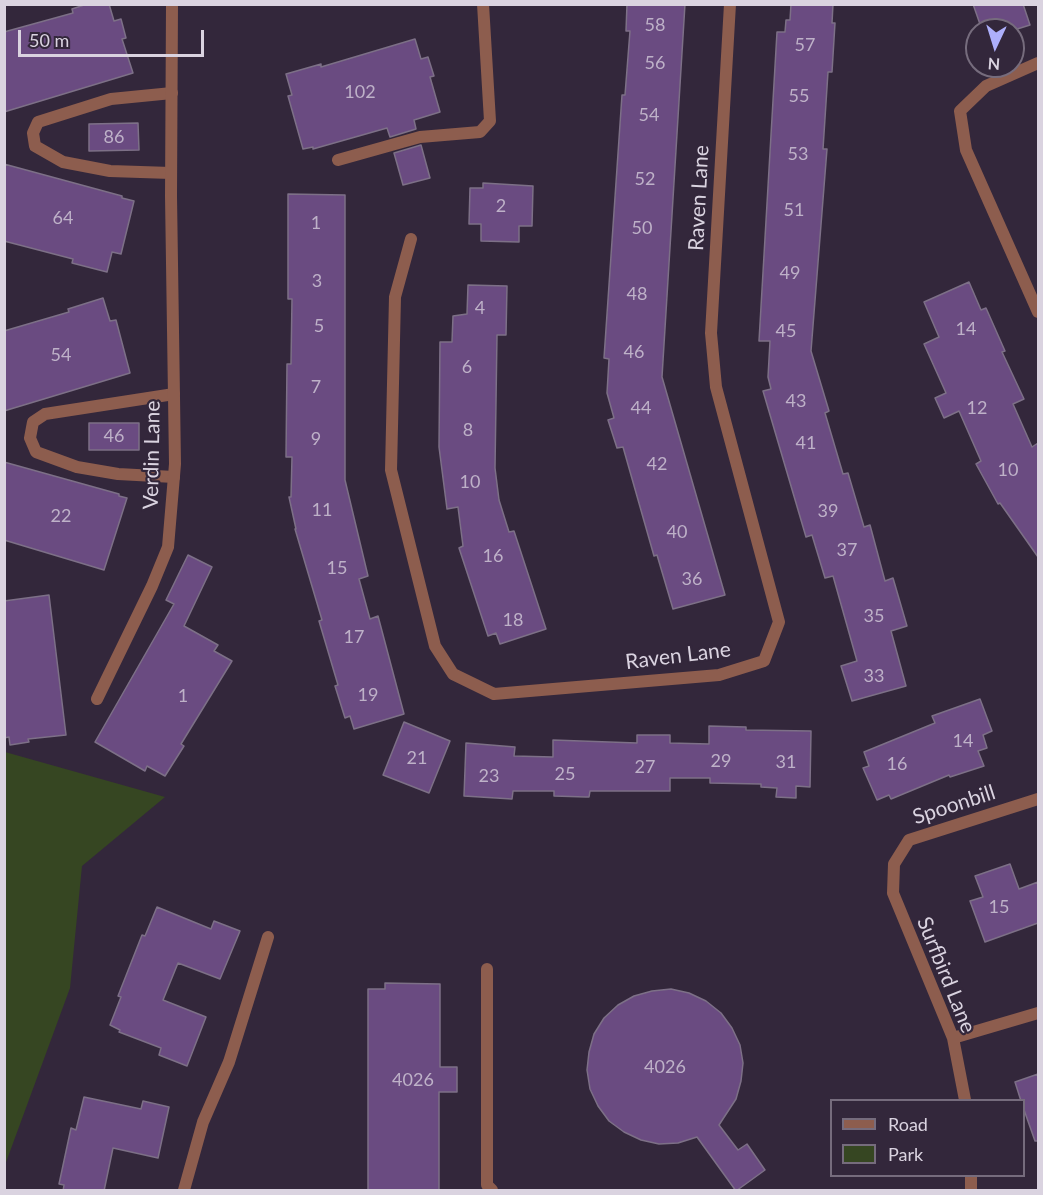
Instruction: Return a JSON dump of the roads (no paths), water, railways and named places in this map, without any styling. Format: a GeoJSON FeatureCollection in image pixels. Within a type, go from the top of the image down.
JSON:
{"type":"FeatureCollection","features":[{"type":"Feature","properties":{"kind":"street","name":"Verdin Lane"},"geometry":{"type":"LineString","coordinates":[[97,699],[152,586],[168,547],[174,477],[171,196],[172,4]]}},
{"type":"Feature","properties":{"kind":"street"},"geometry":{"type":"LineString","coordinates":[[338,160],[420,137],[480,132],[490,121],[483,4]]}},
{"type":"Feature","properties":{"kind":"street","name":"Raven Lane"},"geometry":{"type":"LineString","coordinates":[[411,239],[394,297],[392,470],[435,646],[453,674],[494,694],[718,675],[764,661],[779,622],[716,387],[711,333],[730,4]]}},
{"type":"Feature","properties":{"kind":"street"},"geometry":{"type":"LineString","coordinates":[[1038,63],[986,86],[960,111],[966,150],[1038,312]]}},
{"type":"Feature","properties":{"kind":"street"},"geometry":{"type":"LineString","coordinates":[[171,173],[110,171],[63,162],[35,146],[33,133],[38,122],[111,99],[172,93]]}},
{"type":"Feature","properties":{"kind":"street"},"geometry":{"type":"LineString","coordinates":[[174,394],[45,414],[33,422],[30,438],[36,452],[77,466],[118,474],[174,477]]}},
{"type":"Feature","properties":{"kind":"street","name":"Spoonbill"},"geometry":{"type":"LineString","coordinates":[[894,864],[909,840],[1038,799]]}},
{"type":"Feature","properties":{"kind":"street","name":"Surfbird Lane"},"geometry":{"type":"LineString","coordinates":[[894,864],[893,893],[953,1038],[964,1099]]}},
{"type":"Feature","properties":{"kind":"street"},"geometry":{"type":"LineString","coordinates":[[184,1191],[203,1122],[229,1062],[268,937]]}},
{"type":"Feature","properties":{"kind":"street"},"geometry":{"type":"LineString","coordinates":[[487,969],[487,1185],[492,1191]]}},
{"type":"Feature","properties":{"kind":"street"},"geometry":{"type":"LineString","coordinates":[[953,1038],[1038,1013]]}}]}
